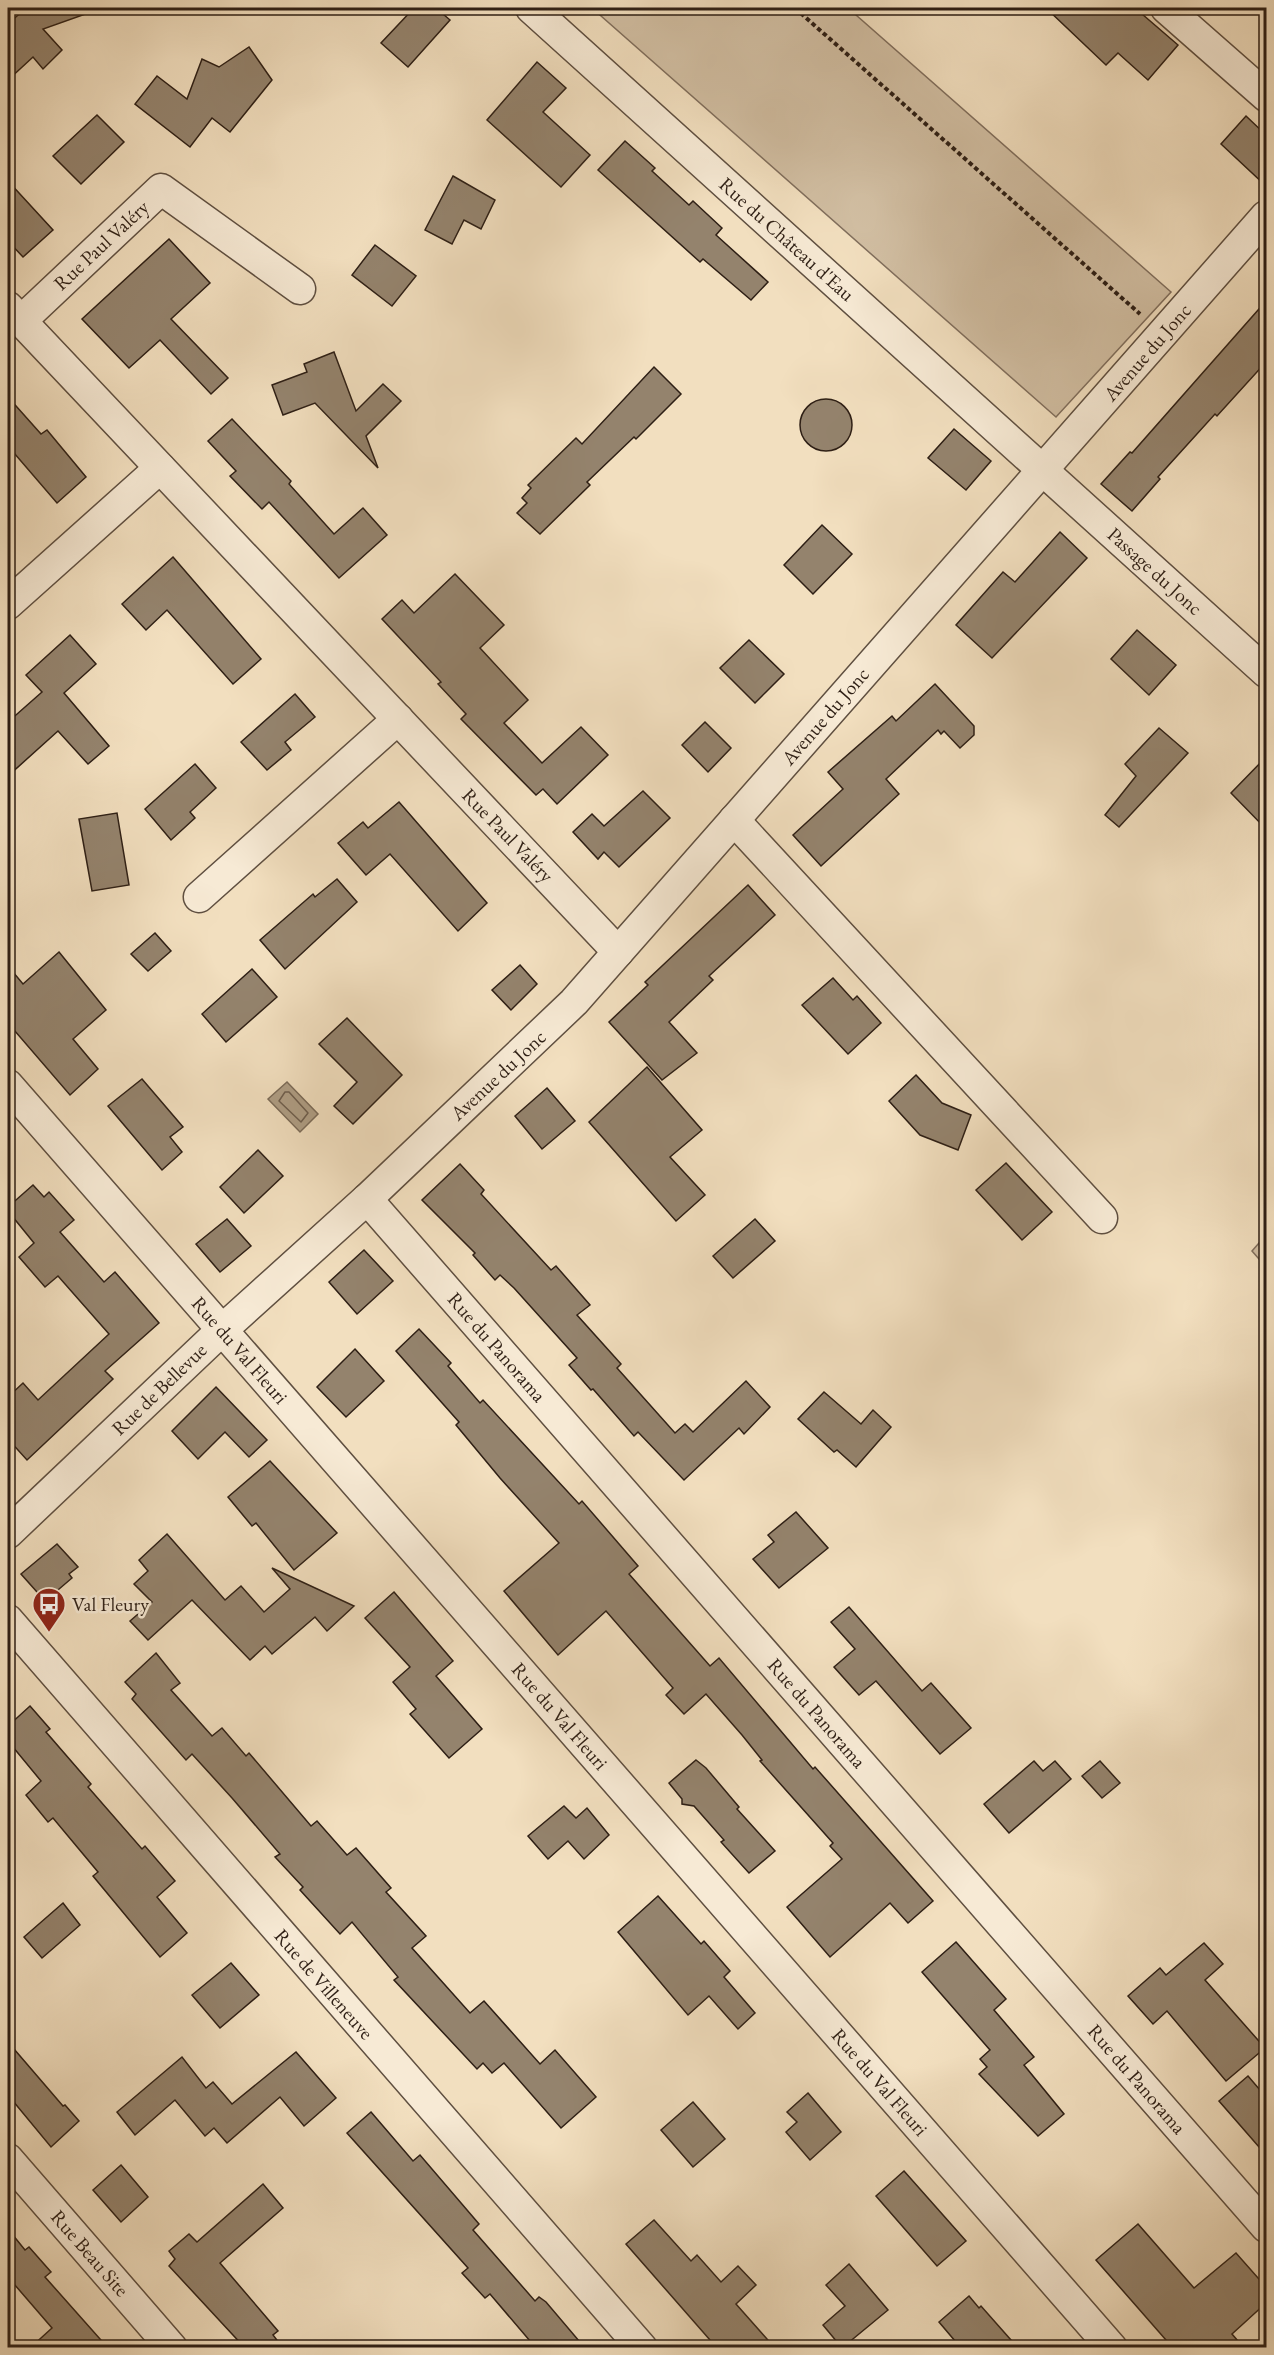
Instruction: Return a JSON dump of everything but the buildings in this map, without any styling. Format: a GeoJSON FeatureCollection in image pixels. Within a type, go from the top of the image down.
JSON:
{"type":"FeatureCollection","features":[{"type":"Feature","properties":{"kind":"street","name":"Rue du Château d'Eau"},"geometry":{"type":"LineString","coordinates":[[531,8],[1043,470]]}},
{"type":"Feature","properties":{"kind":"street"},"geometry":{"type":"LineString","coordinates":[[1166,8],[1266,96]]}},
{"type":"Feature","properties":{"kind":"street","name":"Rue Paul Valéry"},"geometry":{"type":"LineString","coordinates":[[300,289],[161,189],[14,314],[618,952]]}},
{"type":"Feature","properties":{"kind":"street","name":"Avenue du Jonc"},"geometry":{"type":"LineString","coordinates":[[367,1199],[557,1018],[618,952],[1266,216]]}},
{"type":"Feature","properties":{"kind":"street"},"geometry":{"type":"LineString","coordinates":[[8,604],[160,468]]}},
{"type":"Feature","properties":{"kind":"street","name":"Passage du Jonc"},"geometry":{"type":"LineString","coordinates":[[1043,470],[1266,672]]}},
{"type":"Feature","properties":{"kind":"street"},"geometry":{"type":"LineString","coordinates":[[199,897],[398,719]]}},
{"type":"Feature","properties":{"kind":"street"},"geometry":{"type":"LineString","coordinates":[[734,820],[1102,1218]]}},
{"type":"Feature","properties":{"kind":"street","name":"Rue du Val Fleuri"},"geometry":{"type":"LineString","coordinates":[[8,1085],[1112,2348]]}},
{"type":"Feature","properties":{"kind":"street","name":"Rue de Bellevue"},"geometry":{"type":"LineString","coordinates":[[8,1533],[222,1330],[367,1199]]}},
{"type":"Feature","properties":{"kind":"street","name":"Rue du Panorama"},"geometry":{"type":"LineString","coordinates":[[367,1199],[1266,2227]]}},
{"type":"Feature","properties":{"kind":"street","name":"Rue de Villeneuve"},"geometry":{"type":"LineString","coordinates":[[8,1620],[642,2348]]}},
{"type":"Feature","properties":{"kind":"street","name":"Rue Beau Site"},"geometry":{"type":"LineString","coordinates":[[8,2159],[172,2348]]}},
{"type":"Feature","properties":{"kind":"path"},"geometry":{"type":"LineString","coordinates":[[795,8],[1163,334]]}},
{"type":"Feature","properties":{"kind":"shaded area"},"geometry":{"type":"Polygon","coordinates":[[[592,8],[848,8],[1171,292],[1056,417],[592,8]]]}},
{"type":"Feature","properties":{"kind":"shaded area"},"geometry":{"type":"Polygon","coordinates":[[[1266,1235],[1266,1267],[1252,1251],[1266,1235]]]}},
{"type":"Feature","properties":{"kind":"water"},"geometry":{"type":"Polygon","coordinates":[[[287,1082],[318,1114],[300,1132],[268,1099],[287,1082]]]}},
{"type":"Feature","properties":{"kind":"place","name":"Val Fleury"},"geometry":{"type":"Point","coordinates":[49,1633]}}]}
